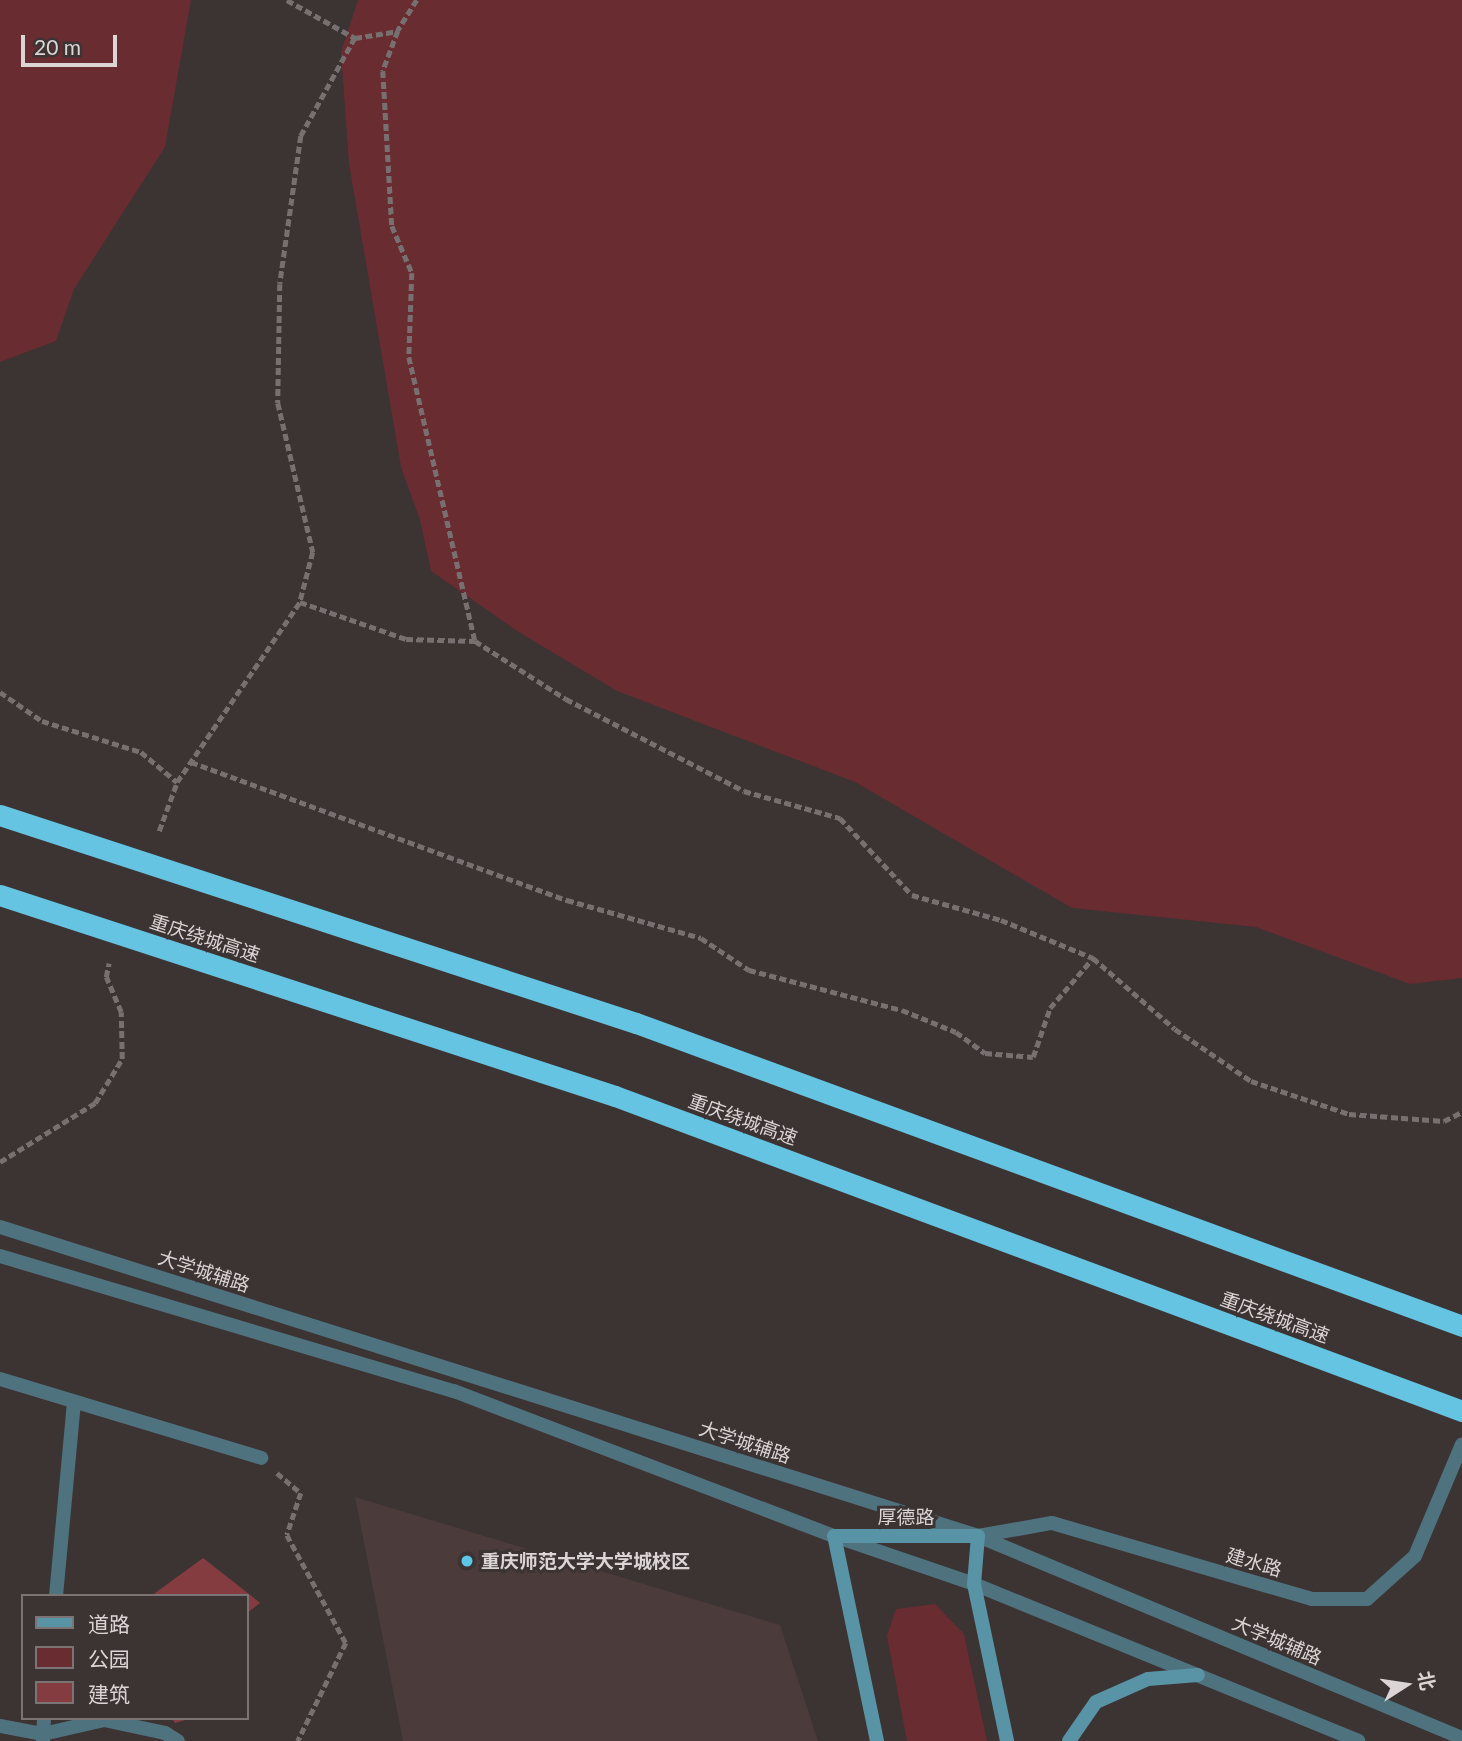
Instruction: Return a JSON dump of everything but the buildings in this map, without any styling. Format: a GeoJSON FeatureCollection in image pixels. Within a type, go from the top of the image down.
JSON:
{"type":"FeatureCollection","features":[{"type":"Feature","properties":{"kind":"highway"},"geometry":{"type":"LineString","coordinates":[[0,815],[636,1023],[1462,1326]]}},
{"type":"Feature","properties":{"kind":"highway","name":"重庆绕城高速"},"geometry":{"type":"LineString","coordinates":[[0,895],[615,1096],[1462,1411]]}},
{"type":"Feature","properties":{"kind":"main road","name":"厚德路"},"geometry":{"type":"LineString","coordinates":[[834,1536],[978,1536]]}},
{"type":"Feature","properties":{"kind":"main road"},"geometry":{"type":"LineString","coordinates":[[834,1536],[877,1741]]}},
{"type":"Feature","properties":{"kind":"main road"},"geometry":{"type":"LineString","coordinates":[[978,1536],[974,1584],[1007,1741]]}},
{"type":"Feature","properties":{"kind":"main road"},"geometry":{"type":"LineString","coordinates":[[1069,1741],[1096,1702],[1148,1679],[1198,1675]]}},
{"type":"Feature","properties":{"kind":"street","name":"大学城辅路"},"geometry":{"type":"LineString","coordinates":[[0,1227],[978,1536],[1462,1738]]}},
{"type":"Feature","properties":{"kind":"street"},"geometry":{"type":"LineString","coordinates":[[0,1256],[454,1391],[834,1536],[974,1584],[1359,1741]]}},
{"type":"Feature","properties":{"kind":"street"},"geometry":{"type":"LineString","coordinates":[[0,1379],[261,1458]]}},
{"type":"Feature","properties":{"kind":"street"},"geometry":{"type":"LineString","coordinates":[[56,1594],[74,1402]]}},
{"type":"Feature","properties":{"kind":"street","name":"建水路"},"geometry":{"type":"LineString","coordinates":[[978,1536],[1052,1523],[1312,1599],[1367,1600],[1415,1556],[1454,1470],[1462,1444]]}},
{"type":"Feature","properties":{"kind":"street"},"geometry":{"type":"LineString","coordinates":[[43,1738],[44,1720]]}},
{"type":"Feature","properties":{"kind":"street"},"geometry":{"type":"LineString","coordinates":[[0,1726],[43,1738],[104,1720],[165,1733],[178,1741]]}},
{"type":"Feature","properties":{"kind":"path"},"geometry":{"type":"LineString","coordinates":[[287,0],[355,38],[398,31]]}},
{"type":"Feature","properties":{"kind":"path"},"geometry":{"type":"LineString","coordinates":[[417,0],[398,31],[383,71],[392,226],[412,273],[409,357],[475,641]]}},
{"type":"Feature","properties":{"kind":"path"},"geometry":{"type":"LineString","coordinates":[[159,831],[177,782],[300,602],[313,552],[278,403],[280,284],[301,136],[355,38]]}},
{"type":"Feature","properties":{"kind":"path"},"geometry":{"type":"LineString","coordinates":[[300,602],[406,639],[475,641],[566,699],[744,791],[841,818],[912,895],[1001,920],[1093,958],[1175,1029],[1251,1081],[1349,1114],[1444,1121],[1462,1112]]}},
{"type":"Feature","properties":{"kind":"path"},"geometry":{"type":"LineString","coordinates":[[0,692],[42,721],[141,752],[177,782]]}},
{"type":"Feature","properties":{"kind":"path"},"geometry":{"type":"LineString","coordinates":[[191,762],[568,900],[701,938],[749,970],[902,1010],[956,1032],[985,1053],[1033,1058],[1050,1008],[1093,958]]}},
{"type":"Feature","properties":{"kind":"path"},"geometry":{"type":"LineString","coordinates":[[0,1162],[95,1103],[122,1059],[121,1012],[106,977],[109,963]]}},
{"type":"Feature","properties":{"kind":"path"},"geometry":{"type":"LineString","coordinates":[[261,1458],[301,1493],[288,1535],[346,1643],[298,1741]]}},
{"type":"Feature","properties":{"kind":"shaded area","name":"重庆师范大学大学城校区"},"geometry":{"type":"Polygon","coordinates":[[[355,1497],[780,1625],[818,1741],[403,1741],[355,1497]]]}},
{"type":"Feature","properties":{"kind":"green space"},"geometry":{"type":"Polygon","coordinates":[[[0,0],[191,0],[165,147],[74,289],[56,341],[0,362],[0,0]]]}},
{"type":"Feature","properties":{"kind":"green space"},"geometry":{"type":"Polygon","coordinates":[[[358,0],[1462,0],[1462,978],[1410,984],[1256,927],[1072,908],[855,782],[617,691],[517,631],[431,571],[420,520],[401,467],[349,164],[341,52],[358,0]]]}},
{"type":"Feature","properties":{"kind":"green space"},"geometry":{"type":"Polygon","coordinates":[[[935,1604],[964,1634],[987,1741],[907,1741],[887,1636],[896,1609],[935,1604]]]}},
{"type":"Feature","properties":{"kind":"place","name":"重庆师范大学大学城校区"},"geometry":{"type":"Point","coordinates":[467,1561]}}]}
